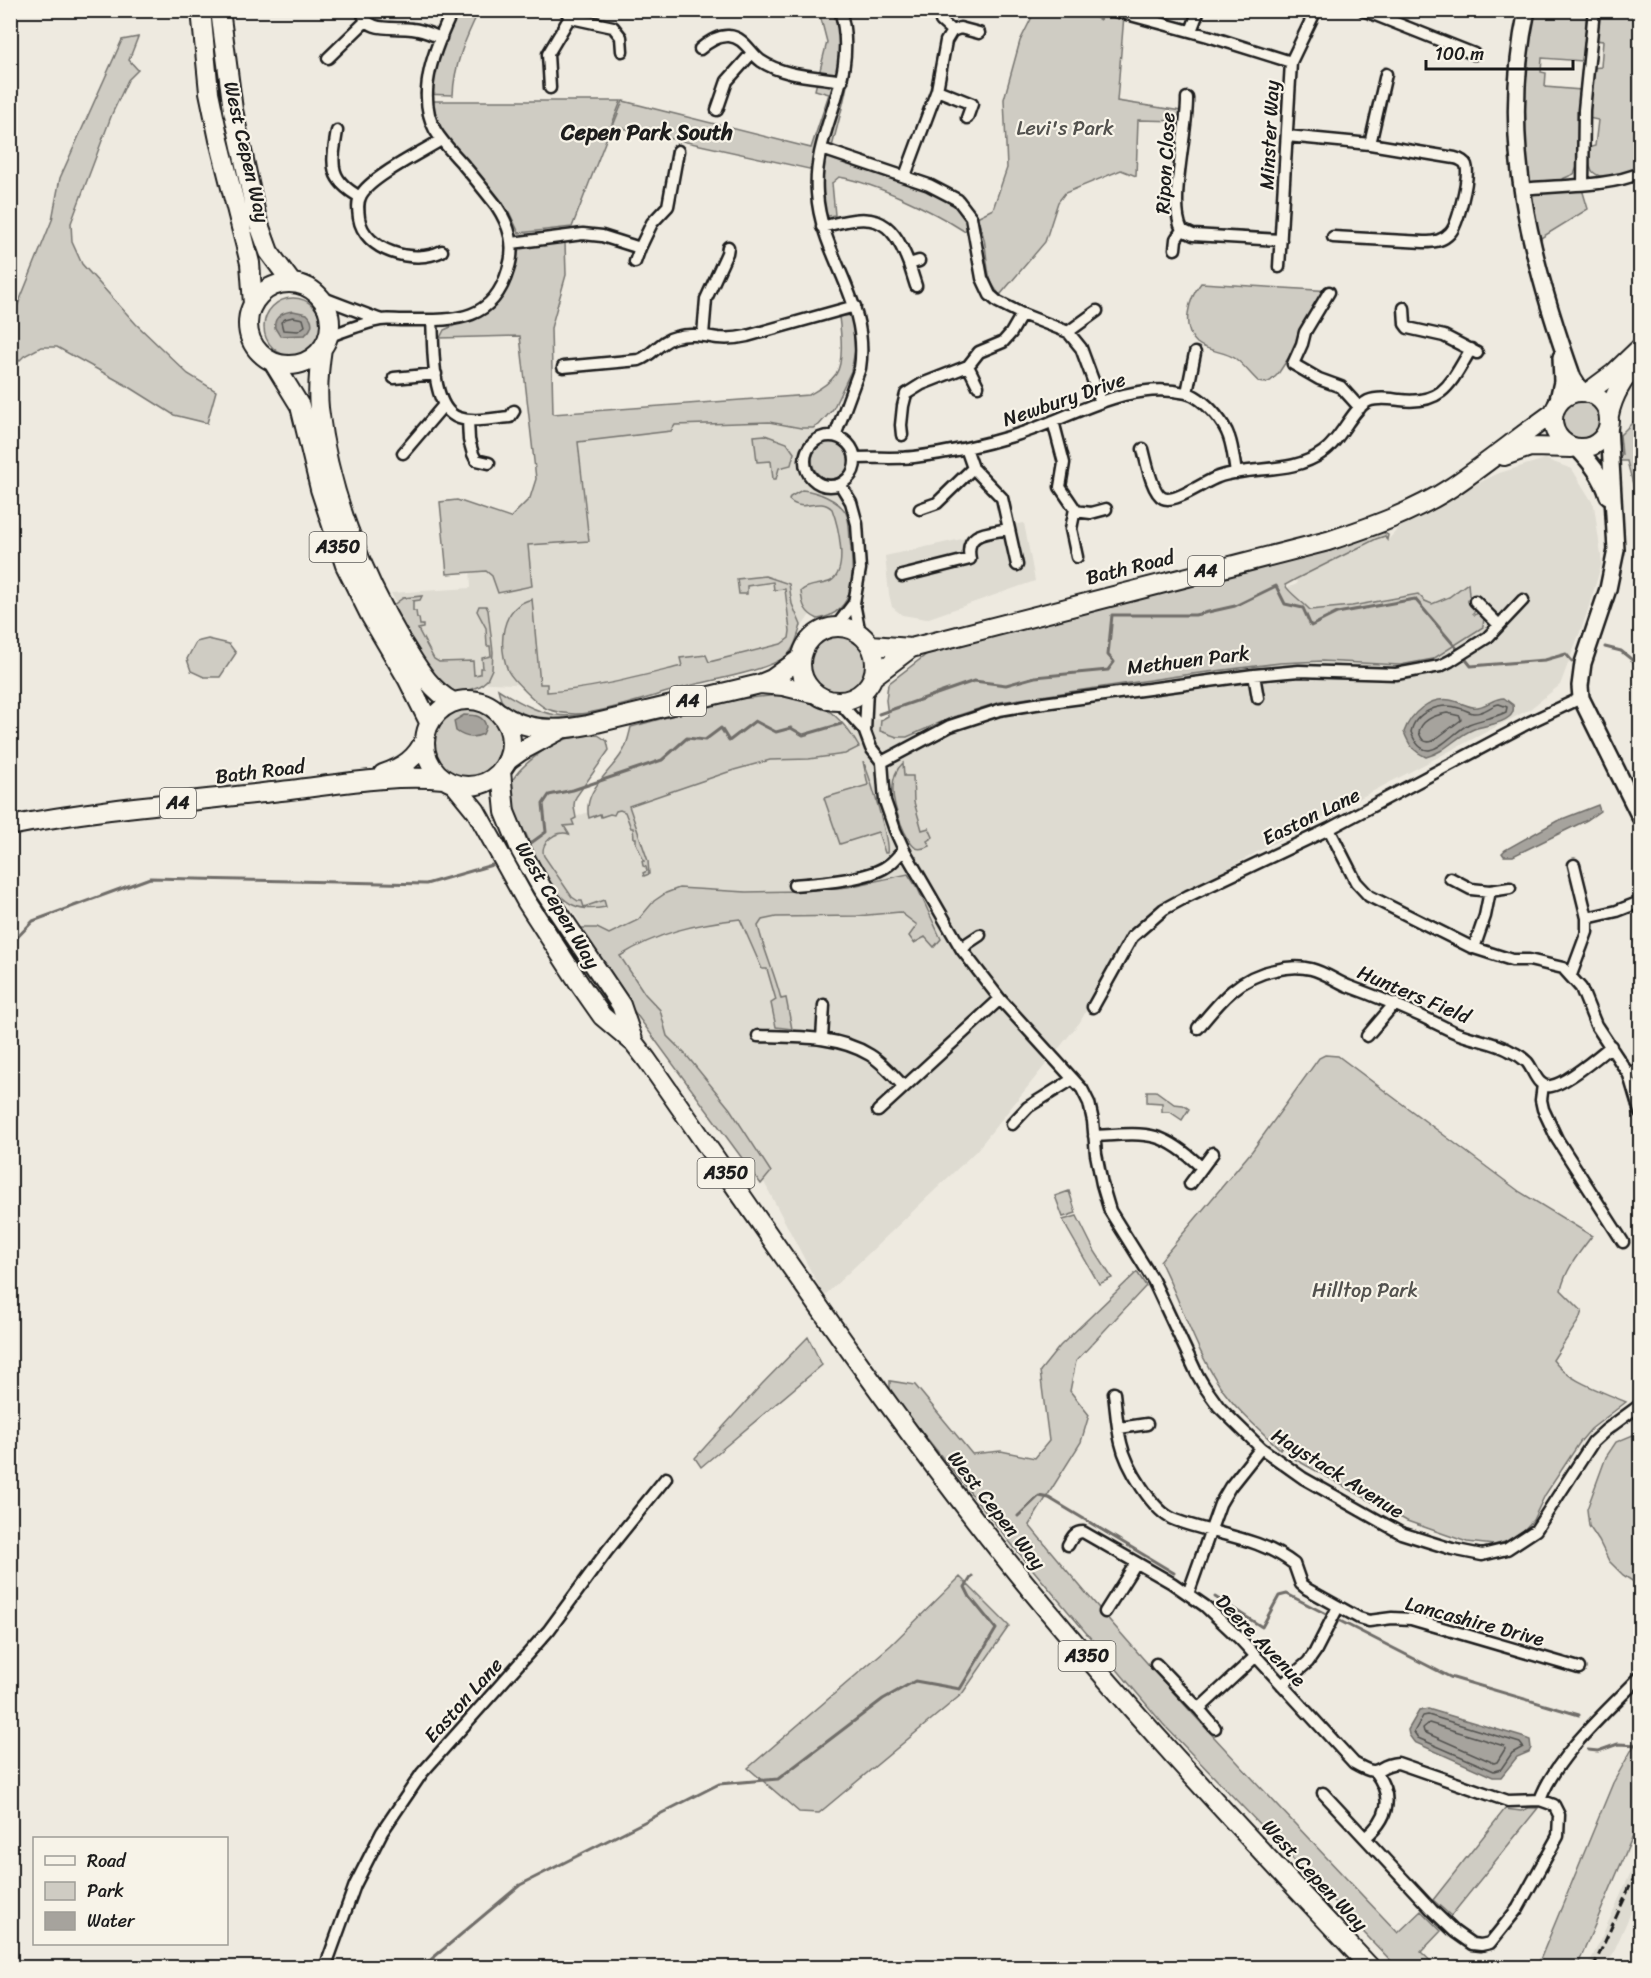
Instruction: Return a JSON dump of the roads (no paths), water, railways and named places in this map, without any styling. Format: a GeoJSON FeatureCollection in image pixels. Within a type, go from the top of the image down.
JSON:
{"type":"FeatureCollection","features":[{"type":"Feature","properties":{"kind":"main road","name":"West Cepen Way"},"geometry":{"type":"LineString","coordinates":[[201,10],[209,92],[250,263],[253,304]]}},
{"type":"Feature","properties":{"kind":"main road","name":"West Cepen Way"},"geometry":{"type":"LineString","coordinates":[[220,10],[235,120],[257,219],[269,252],[292,283]]}},
{"type":"Feature","properties":{"kind":"main road"},"geometry":{"type":"LineString","coordinates":[[1527,10],[1518,59],[1516,91],[1516,138],[1522,189],[1540,279],[1573,378],[1585,392],[1600,399],[1606,407],[1609,421],[1616,543],[1613,570],[1582,663],[1581,698],[1641,817]]}},
{"type":"Feature","properties":{"kind":"main road"},"geometry":{"type":"LineString","coordinates":[[292,283],[311,289],[329,315],[324,342],[314,356],[294,364],[273,362],[263,356],[250,337],[249,314],[253,304],[260,294],[280,284],[292,283]]}},
{"type":"Feature","properties":{"kind":"main road"},"geometry":{"type":"LineString","coordinates":[[1560,340],[1562,382],[1552,422],[1555,432],[1560,440],[1574,448],[1591,463],[1604,480],[1613,513]]}},
{"type":"Feature","properties":{"kind":"main road","name":"A350"},"geometry":{"type":"LineString","coordinates":[[324,342],[318,397],[322,428],[337,492],[353,540],[373,586],[411,655],[432,687],[453,702]]}},
{"type":"Feature","properties":{"kind":"main road"},"geometry":{"type":"LineString","coordinates":[[1555,409],[1564,398],[1572,393],[1585,392],[1614,373],[1641,348]]}},
{"type":"Feature","properties":{"kind":"main road"},"geometry":{"type":"LineString","coordinates":[[1574,448],[1587,448],[1596,444],[1606,434],[1612,400],[1641,357]]}},
{"type":"Feature","properties":{"kind":"main road","name":"A350"},"geometry":{"type":"LineString","coordinates":[[273,362],[290,386],[300,406],[320,489],[345,565],[371,617],[425,710],[427,731]]}},
{"type":"Feature","properties":{"kind":"main road","name":"Bath Road"},"geometry":{"type":"LineString","coordinates":[[870,682],[911,648],[1328,541],[1389,519],[1451,488],[1555,409]]}},
{"type":"Feature","properties":{"kind":"main road","name":"Bath Road"},"geometry":{"type":"LineString","coordinates":[[1486,462],[1530,447],[1574,448]]}},
{"type":"Feature","properties":{"kind":"main road"},"geometry":{"type":"LineString","coordinates":[[835,628],[850,629],[866,639],[874,655],[870,682]]}},
{"type":"Feature","properties":{"kind":"main road","name":"A4"},"geometry":{"type":"LineString","coordinates":[[500,713],[512,722],[560,730],[615,720],[760,684],[778,675],[801,658],[804,647],[811,638],[822,631],[835,628]]}},
{"type":"Feature","properties":{"kind":"main road","name":"Bath Road"},"geometry":{"type":"LineString","coordinates":[[866,639],[911,648]]}},
{"type":"Feature","properties":{"kind":"main road"},"geometry":{"type":"LineString","coordinates":[[801,658],[804,680],[812,693]]}},
{"type":"Feature","properties":{"kind":"main road","name":"A4"},"geometry":{"type":"LineString","coordinates":[[760,684],[783,686],[838,701],[859,696],[870,682]]}},
{"type":"Feature","properties":{"kind":"main road"},"geometry":{"type":"LineString","coordinates":[[472,699],[484,702],[500,713],[507,723],[511,736],[511,749],[504,766],[490,780],[478,785],[464,786],[449,781],[435,771],[429,762],[427,731],[436,713],[453,702],[472,699]]}},
{"type":"Feature","properties":{"kind":"main road","name":"A4"},"geometry":{"type":"LineString","coordinates":[[504,766],[521,751],[560,730]]}},
{"type":"Feature","properties":{"kind":"main road","name":"Bath Road"},"geometry":{"type":"LineString","coordinates":[[373,778],[410,761],[419,751],[427,731]]}},
{"type":"Feature","properties":{"kind":"main road","name":"West Cepen Way"},"geometry":{"type":"LineString","coordinates":[[504,766],[506,812],[521,851],[542,888],[621,1005],[634,1043]]}},
{"type":"Feature","properties":{"kind":"main road","name":"Bath Road"},"geometry":{"type":"LineString","coordinates":[[10,826],[114,810],[294,790],[373,778],[420,777],[449,781]]}},
{"type":"Feature","properties":{"kind":"main road","name":"West Cepen Way"},"geometry":{"type":"LineString","coordinates":[[449,781],[476,811],[526,901],[602,1016],[634,1043],[883,1398],[1007,1560],[1125,1700],[1371,1968]]}},
{"type":"Feature","properties":{"kind":"street"},"geometry":{"type":"LineString","coordinates":[[318,296],[381,320],[449,321],[473,314],[490,303],[500,292],[511,262],[512,243],[504,217],[441,140],[433,127],[429,114],[427,81],[453,10]]}},
{"type":"Feature","properties":{"kind":"street"},"geometry":{"type":"LineString","coordinates":[[835,436],[860,368],[862,356],[861,330],[855,306],[822,227],[816,181],[822,149],[842,81],[846,46],[840,10]]}},
{"type":"Feature","properties":{"kind":"street"},"geometry":{"type":"LineString","coordinates":[[1112,10],[1291,62]]}},
{"type":"Feature","properties":{"kind":"street"},"geometry":{"type":"LineString","coordinates":[[1191,32],[1199,10]]}},
{"type":"Feature","properties":{"kind":"street","name":"Minster Way"},"geometry":{"type":"LineString","coordinates":[[1279,267],[1291,62],[1316,10]]}},
{"type":"Feature","properties":{"kind":"street"},"geometry":{"type":"LineString","coordinates":[[1363,10],[1467,54]]}},
{"type":"Feature","properties":{"kind":"street"},"geometry":{"type":"LineString","coordinates":[[1583,184],[1584,110],[1594,10]]}},
{"type":"Feature","properties":{"kind":"street"},"geometry":{"type":"LineString","coordinates":[[550,88],[548,54],[568,14],[613,27],[621,37],[622,51]]}},
{"type":"Feature","properties":{"kind":"street"},"geometry":{"type":"LineString","coordinates":[[328,58],[364,16],[376,27],[420,30],[441,38]]}},
{"type":"Feature","properties":{"kind":"street"},"geometry":{"type":"LineString","coordinates":[[941,21],[952,32]]}},
{"type":"Feature","properties":{"kind":"street"},"geometry":{"type":"LineString","coordinates":[[905,176],[937,90],[946,41],[952,32],[960,28],[980,33]]}},
{"type":"Feature","properties":{"kind":"street"},"geometry":{"type":"LineString","coordinates":[[700,49],[713,39],[728,36],[744,43],[767,65],[782,71],[842,81]]}},
{"type":"Feature","properties":{"kind":"street"},"geometry":{"type":"LineString","coordinates":[[717,110],[727,81],[752,53]]}},
{"type":"Feature","properties":{"kind":"street"},"geometry":{"type":"LineString","coordinates":[[1370,144],[1388,81]]}},
{"type":"Feature","properties":{"kind":"street"},"geometry":{"type":"LineString","coordinates":[[937,90],[972,104],[967,118]]}},
{"type":"Feature","properties":{"kind":"street","name":"Ripon Close"},"geometry":{"type":"LineString","coordinates":[[1186,98],[1187,117],[1181,144],[1178,191],[1178,220],[1182,230],[1193,235],[1281,240]]}},
{"type":"Feature","properties":{"kind":"street"},"geometry":{"type":"LineString","coordinates":[[337,131],[332,163],[334,171],[342,185],[360,197]]}},
{"type":"Feature","properties":{"kind":"street"},"geometry":{"type":"LineString","coordinates":[[1287,136],[1370,144],[1455,158],[1470,165],[1456,223],[1452,231],[1444,238],[1434,242],[1424,242],[1340,234]]}},
{"type":"Feature","properties":{"kind":"street"},"geometry":{"type":"LineString","coordinates":[[441,140],[377,179],[360,197],[358,206],[359,221],[364,234],[385,249],[404,255],[424,256],[442,251]]}},
{"type":"Feature","properties":{"kind":"street"},"geometry":{"type":"LineString","coordinates":[[822,149],[905,176],[950,194],[966,208],[974,228],[985,286],[998,302],[1068,332],[1082,348],[1101,402]]}},
{"type":"Feature","properties":{"kind":"street"},"geometry":{"type":"LineString","coordinates":[[635,262],[652,223],[668,206],[678,151]]}},
{"type":"Feature","properties":{"kind":"street"},"geometry":{"type":"LineString","coordinates":[[1522,189],[1608,182],[1641,173]]}},
{"type":"Feature","properties":{"kind":"street"},"geometry":{"type":"LineString","coordinates":[[822,227],[848,220],[876,221],[898,238],[914,262],[916,286]]}},
{"type":"Feature","properties":{"kind":"street","name":"Ripon Close"},"geometry":{"type":"LineString","coordinates":[[1175,249],[1176,239],[1182,230]]}},
{"type":"Feature","properties":{"kind":"street"},"geometry":{"type":"LineString","coordinates":[[512,243],[583,234],[603,236],[640,248]]}},
{"type":"Feature","properties":{"kind":"street"},"geometry":{"type":"LineString","coordinates":[[703,336],[706,299],[729,260],[728,247]]}},
{"type":"Feature","properties":{"kind":"street"},"geometry":{"type":"LineString","coordinates":[[1329,292],[1305,332],[1302,344],[1289,367],[1341,387],[1360,408]]}},
{"type":"Feature","properties":{"kind":"street"},"geometry":{"type":"LineString","coordinates":[[563,367],[579,361],[643,358],[672,338],[684,335],[720,338],[747,336],[855,306]]}},
{"type":"Feature","properties":{"kind":"street"},"geometry":{"type":"LineString","coordinates":[[1143,449],[1155,489],[1164,499],[1174,498],[1210,480],[1236,473],[1292,466],[1313,459],[1335,441],[1360,408],[1374,399],[1416,402],[1432,398],[1449,385],[1474,351],[1444,336],[1408,328],[1405,324],[1404,308]]}},
{"type":"Feature","properties":{"kind":"street"},"geometry":{"type":"LineString","coordinates":[[1068,332],[1097,311]]}},
{"type":"Feature","properties":{"kind":"street"},"geometry":{"type":"LineString","coordinates":[[898,428],[906,394],[912,388],[968,366],[979,352],[1008,338],[1022,314]]}},
{"type":"Feature","properties":{"kind":"street"},"geometry":{"type":"LineString","coordinates":[[324,342],[381,320]]}},
{"type":"Feature","properties":{"kind":"street"},"geometry":{"type":"LineString","coordinates":[[432,320],[436,374],[443,406],[450,414],[468,420],[513,416]]}},
{"type":"Feature","properties":{"kind":"street"},"geometry":{"type":"LineString","coordinates":[[1195,353],[1187,393],[1202,402],[1221,422],[1229,436],[1236,473]]}},
{"type":"Feature","properties":{"kind":"street"},"geometry":{"type":"LineString","coordinates":[[968,366],[978,386]]}},
{"type":"Feature","properties":{"kind":"street"},"geometry":{"type":"LineString","coordinates":[[394,378],[436,374]]}},
{"type":"Feature","properties":{"kind":"street","name":"Newbury Drive"},"geometry":{"type":"LineString","coordinates":[[855,458],[913,457],[966,448],[1017,435],[1119,396],[1140,392],[1187,393]]}},
{"type":"Feature","properties":{"kind":"street"},"geometry":{"type":"LineString","coordinates":[[403,453],[443,406]]}},
{"type":"Feature","properties":{"kind":"street"},"geometry":{"type":"LineString","coordinates":[[468,420],[472,454],[476,460],[489,463]]}},
{"type":"Feature","properties":{"kind":"street"},"geometry":{"type":"LineString","coordinates":[[1053,421],[1064,464],[1060,487],[1075,511],[1071,529],[1077,557]]}},
{"type":"Feature","properties":{"kind":"street"},"geometry":{"type":"LineString","coordinates":[[835,436],[850,446],[855,458],[852,473],[840,484],[829,487],[814,481],[807,473],[804,461],[807,450],[814,442],[824,437],[835,436]]}},
{"type":"Feature","properties":{"kind":"street"},"geometry":{"type":"LineString","coordinates":[[966,448],[973,468],[1002,498],[1017,565]]}},
{"type":"Feature","properties":{"kind":"street"},"geometry":{"type":"LineString","coordinates":[[920,509],[937,503],[973,468]]}},
{"type":"Feature","properties":{"kind":"street"},"geometry":{"type":"LineString","coordinates":[[835,628],[854,603],[860,568],[859,532],[851,502],[840,484]]}},
{"type":"Feature","properties":{"kind":"street"},"geometry":{"type":"LineString","coordinates":[[1075,511],[1091,513],[1106,509]]}},
{"type":"Feature","properties":{"kind":"street"},"geometry":{"type":"LineString","coordinates":[[902,576],[970,559],[969,546],[974,538],[1009,529]]}},
{"type":"Feature","properties":{"kind":"street","name":"Methuen Park"},"geometry":{"type":"LineString","coordinates":[[882,762],[950,726],[999,710],[1115,692],[1254,675],[1299,671],[1396,674],[1440,666],[1488,637],[1523,600]]}},
{"type":"Feature","properties":{"kind":"street"},"geometry":{"type":"LineString","coordinates":[[1475,601],[1498,624]]}},
{"type":"Feature","properties":{"kind":"street"},"geometry":{"type":"LineString","coordinates":[[854,603],[866,639]]}},
{"type":"Feature","properties":{"kind":"street"},"geometry":{"type":"LineString","coordinates":[[1254,675],[1258,698]]}},
{"type":"Feature","properties":{"kind":"street"},"geometry":{"type":"LineString","coordinates":[[865,732],[870,682]]}},
{"type":"Feature","properties":{"kind":"street","name":"Easton Lane"},"geometry":{"type":"LineString","coordinates":[[1093,1007],[1132,937],[1164,909],[1329,829],[1530,722],[1581,698]]}},
{"type":"Feature","properties":{"kind":"street"},"geometry":{"type":"LineString","coordinates":[[838,701],[865,732],[871,747],[882,762],[885,801],[894,830],[962,950],[1000,999],[1073,1079],[1028,1107],[1012,1124]]}},
{"type":"Feature","properties":{"kind":"street"},"geometry":{"type":"LineString","coordinates":[[1329,829],[1356,882],[1369,896],[1474,948],[1512,960],[1529,960],[1563,968],[1571,975],[1581,988],[1596,1025],[1629,1075],[1641,1112]]}},
{"type":"Feature","properties":{"kind":"street"},"geometry":{"type":"LineString","coordinates":[[794,885],[835,881],[878,871],[889,865],[904,850]]}},
{"type":"Feature","properties":{"kind":"street"},"geometry":{"type":"LineString","coordinates":[[1571,975],[1587,932],[1587,918],[1574,865]]}},
{"type":"Feature","properties":{"kind":"street"},"geometry":{"type":"LineString","coordinates":[[1450,878],[1471,889],[1490,891],[1510,888]]}},
{"type":"Feature","properties":{"kind":"street"},"geometry":{"type":"LineString","coordinates":[[1474,948],[1485,916],[1490,891]]}},
{"type":"Feature","properties":{"kind":"street"},"geometry":{"type":"LineString","coordinates":[[1587,918],[1617,911],[1641,902]]}},
{"type":"Feature","properties":{"kind":"street"},"geometry":{"type":"LineString","coordinates":[[962,950],[980,935]]}},
{"type":"Feature","properties":{"kind":"street","name":"Hunters Field"},"geometry":{"type":"LineString","coordinates":[[1198,1028],[1225,996],[1240,984],[1261,973],[1291,966],[1311,969],[1395,1003],[1461,1035],[1513,1052],[1527,1062],[1543,1085]]}},
{"type":"Feature","properties":{"kind":"street"},"geometry":{"type":"LineString","coordinates":[[878,1111],[1000,999]]}},
{"type":"Feature","properties":{"kind":"street"},"geometry":{"type":"LineString","coordinates":[[1367,1036],[1395,1003]]}},
{"type":"Feature","properties":{"kind":"street"},"geometry":{"type":"LineString","coordinates":[[822,1039],[824,1005]]}},
{"type":"Feature","properties":{"kind":"street"},"geometry":{"type":"LineString","coordinates":[[758,1035],[822,1039],[851,1047],[871,1056],[904,1087]]}},
{"type":"Feature","properties":{"kind":"street"},"geometry":{"type":"LineString","coordinates":[[1611,1046],[1562,1082],[1550,1086],[1543,1085],[1541,1100],[1543,1110],[1557,1139],[1623,1242]]}},
{"type":"Feature","properties":{"kind":"street"},"geometry":{"type":"LineString","coordinates":[[1629,1075],[1641,1068]]}},
{"type":"Feature","properties":{"kind":"street","name":"Haystack Avenue"},"geometry":{"type":"LineString","coordinates":[[1073,1079],[1082,1089],[1089,1103],[1102,1184],[1110,1211],[1153,1280],[1197,1374],[1219,1407],[1261,1448],[1303,1478],[1401,1533],[1452,1549],[1482,1555],[1507,1549],[1536,1530],[1584,1453],[1606,1430],[1641,1405]]}},
{"type":"Feature","properties":{"kind":"street"},"geometry":{"type":"LineString","coordinates":[[1094,1136],[1145,1134],[1157,1136],[1184,1152],[1202,1168]]}},
{"type":"Feature","properties":{"kind":"street"},"geometry":{"type":"LineString","coordinates":[[1190,1184],[1213,1153]]}},
{"type":"Feature","properties":{"kind":"street","name":"Lancashire Drive"},"geometry":{"type":"LineString","coordinates":[[1114,1393],[1121,1444],[1138,1480],[1165,1515],[1175,1520],[1246,1539],[1291,1562],[1297,1568],[1301,1584],[1350,1615],[1369,1620],[1411,1618],[1579,1668]]}},
{"type":"Feature","properties":{"kind":"street"},"geometry":{"type":"LineString","coordinates":[[1119,1428],[1147,1424]]}},
{"type":"Feature","properties":{"kind":"street"},"geometry":{"type":"LineString","coordinates":[[1188,1594],[1221,1504],[1230,1487],[1261,1448]]}},
{"type":"Feature","properties":{"kind":"street","name":"Easton Lane"},"geometry":{"type":"LineString","coordinates":[[325,1968],[355,1885],[382,1832],[422,1773],[549,1630],[607,1551],[666,1478]]}},
{"type":"Feature","properties":{"kind":"street","name":"Deere Avenue"},"geometry":{"type":"LineString","coordinates":[[1068,1545],[1073,1535],[1083,1532],[1113,1547],[1205,1606],[1256,1656],[1341,1751],[1354,1763],[1369,1772],[1375,1772]]}},
{"type":"Feature","properties":{"kind":"street"},"geometry":{"type":"LineString","coordinates":[[1105,1612],[1136,1563]]}},
{"type":"Feature","properties":{"kind":"street"},"geometry":{"type":"LineString","coordinates":[[1282,1685],[1316,1652],[1338,1607]]}},
{"type":"Feature","properties":{"kind":"street"},"geometry":{"type":"LineString","coordinates":[[1199,1708],[1256,1656]]}},
{"type":"Feature","properties":{"kind":"street"},"geometry":{"type":"LineString","coordinates":[[1156,1664],[1215,1728]]}},
{"type":"Feature","properties":{"kind":"street"},"geometry":{"type":"LineString","coordinates":[[1540,1800],[1549,1782],[1583,1734],[1641,1677]]}},
{"type":"Feature","properties":{"kind":"street"},"geometry":{"type":"LineString","coordinates":[[1323,1793],[1432,1910],[1472,1944],[1490,1943],[1518,1908],[1558,1836],[1558,1815],[1554,1805],[1540,1800],[1508,1801],[1410,1766],[1389,1764],[1375,1772],[1385,1785],[1388,1796],[1380,1824],[1365,1838]]}},
{"type":"Feature","properties":{"kind":"water"},"geometry":{"type":"Polygon","coordinates":[[[293,311],[307,314],[312,323],[311,328],[305,335],[280,336],[275,328],[277,318],[293,311]]]}},
{"type":"Feature","properties":{"kind":"water"},"geometry":{"type":"Polygon","coordinates":[[[1504,698],[1513,705],[1513,712],[1509,717],[1501,722],[1468,732],[1433,755],[1426,757],[1415,750],[1404,732],[1416,713],[1435,701],[1450,700],[1477,707],[1504,698]]]}},
{"type":"Feature","properties":{"kind":"water"},"geometry":{"type":"Polygon","coordinates":[[[464,715],[475,716],[483,720],[486,727],[483,734],[469,737],[456,731],[454,721],[464,715]]]}},
{"type":"Feature","properties":{"kind":"water"},"geometry":{"type":"Polygon","coordinates":[[[1598,805],[1600,811],[1587,820],[1513,856],[1504,856],[1502,853],[1557,821],[1598,805]]]}},
{"type":"Feature","properties":{"kind":"water"},"geometry":{"type":"Polygon","coordinates":[[[1428,1709],[1530,1740],[1531,1748],[1529,1752],[1517,1757],[1501,1777],[1493,1777],[1414,1742],[1408,1730],[1419,1711],[1428,1709]]]}},
{"type":"Feature","properties":{"kind":"waterway"},"geometry":{"type":"LineString","coordinates":[[879,714],[974,681],[1006,685],[1035,677],[1108,670],[1114,662],[1108,655],[1112,615],[1195,615],[1235,606],[1276,586],[1285,604],[1303,608],[1311,626],[1337,613],[1415,599],[1459,651]]}},
{"type":"Feature","properties":{"kind":"waterway"},"geometry":{"type":"LineString","coordinates":[[1605,647],[1621,651],[1636,663],[1640,663]]}},
{"type":"Feature","properties":{"kind":"waterway"},"geometry":{"type":"LineString","coordinates":[[1463,656],[1471,666],[1545,660],[1566,654],[1572,661]]}},
{"type":"Feature","properties":{"kind":"waterway"},"geometry":{"type":"LineString","coordinates":[[531,843],[546,832],[543,804],[549,795],[573,790],[662,760],[687,738],[705,740],[721,728],[729,741],[755,721],[776,732],[791,728],[803,735],[841,724]]}},
{"type":"Feature","properties":{"kind":"waterway"},"geometry":{"type":"LineString","coordinates":[[10,945],[33,921],[150,878],[426,884],[492,865]]}},
{"type":"Feature","properties":{"kind":"waterway"},"geometry":{"type":"LineString","coordinates":[[1018,1516],[1039,1496],[1049,1498],[1174,1573]]}},
{"type":"Feature","properties":{"kind":"waterway"},"geometry":{"type":"LineString","coordinates":[[421,1968],[520,1885],[719,1784],[778,1779],[883,1699],[915,1681],[960,1689],[996,1629],[970,1597],[965,1587],[972,1576]]}},
{"type":"Feature","properties":{"kind":"waterway"},"geometry":{"type":"LineString","coordinates":[[1215,1597],[1262,1627],[1279,1596],[1287,1594],[1326,1614]]}},
{"type":"Feature","properties":{"kind":"waterway"},"geometry":{"type":"LineString","coordinates":[[1340,1621],[1450,1677],[1579,1715]]}},
{"type":"Feature","properties":{"kind":"waterway"},"geometry":{"type":"LineString","coordinates":[[1588,1750],[1598,1751],[1618,1744],[1639,1745]]}},
{"type":"Feature","properties":{"kind":"railway"},"geometry":{"type":"LineString","coordinates":[[1593,1968],[1640,1864]]}},
{"type":"Feature","properties":{"kind":"district","name":"Cepen Park South"},"geometry":{"type":"Point","coordinates":[647,132]}},
{"type":"Feature","properties":{"kind":"park label","name":"Levi's Park"},"geometry":{"type":"Point","coordinates":[1065,128]}},
{"type":"Feature","properties":{"kind":"park label","name":"Hilltop Park"},"geometry":{"type":"Point","coordinates":[1365,1290]}}]}
